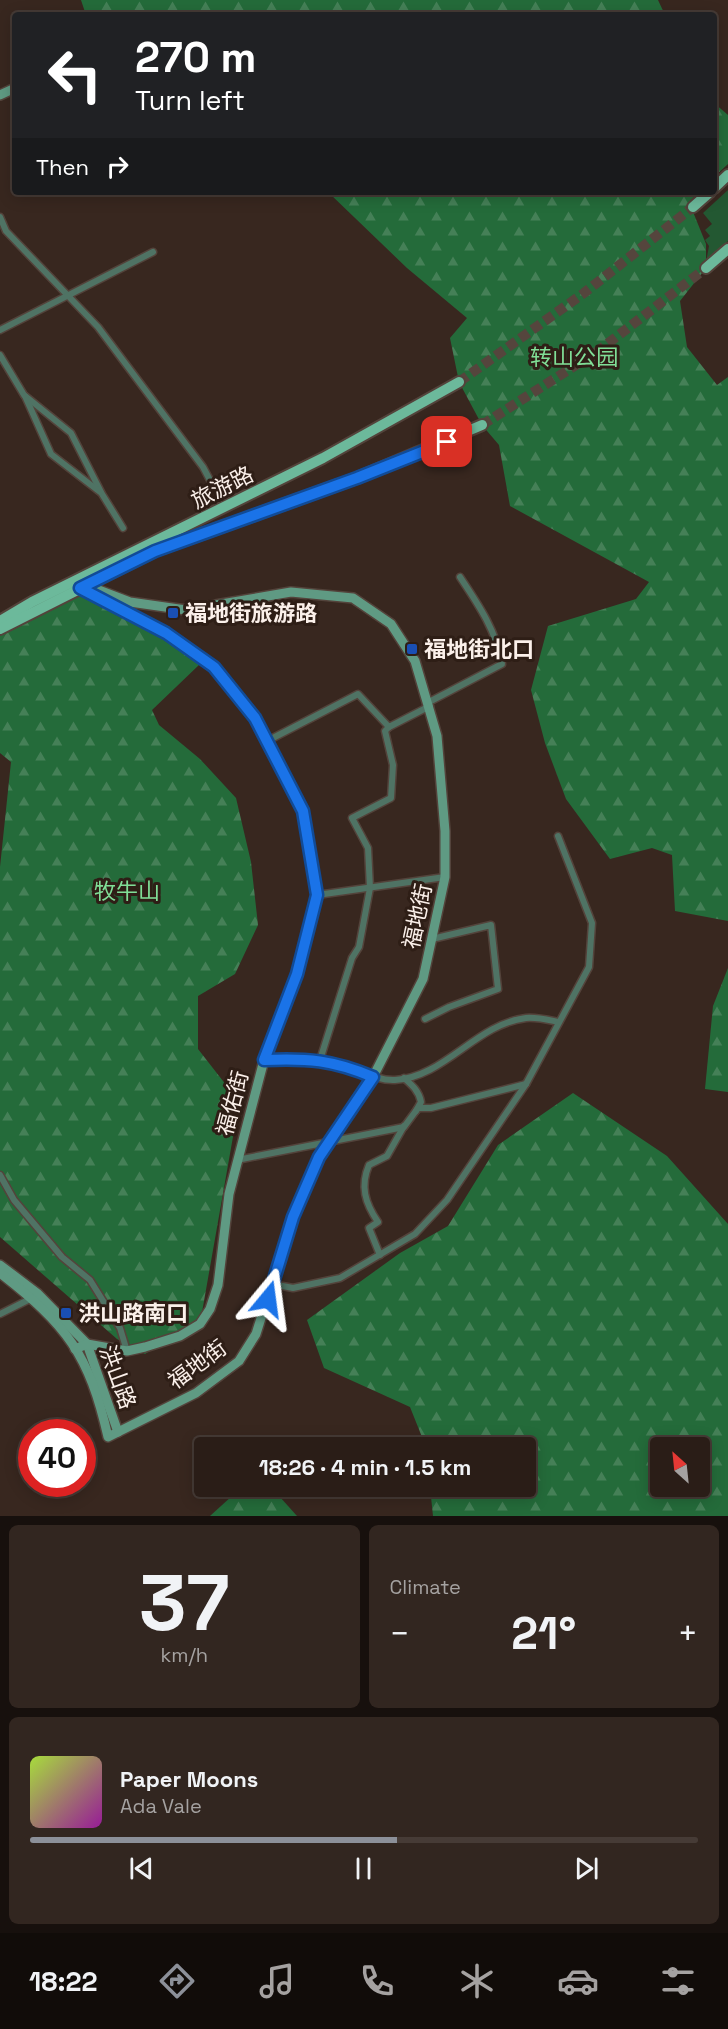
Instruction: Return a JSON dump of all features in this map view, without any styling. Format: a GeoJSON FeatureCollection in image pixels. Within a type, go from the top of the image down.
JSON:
{"type":"FeatureCollection","features":[{"type":"Feature","properties":{"kind":"main road"},"geometry":{"type":"LineString","coordinates":[[717,185],[728,175]]}},
{"type":"Feature","properties":{"kind":"main road"},"geometry":{"type":"LineString","coordinates":[[693,207],[707,195]]}},
{"type":"Feature","properties":{"kind":"main road"},"geometry":{"type":"LineString","coordinates":[[706,268],[728,249]]}},
{"type":"Feature","properties":{"kind":"main road","name":"旅游路"},"geometry":{"type":"LineString","coordinates":[[0,629],[322,458],[459,382]]}},
{"type":"Feature","properties":{"kind":"main road","name":"旅游路"},"geometry":{"type":"LineString","coordinates":[[0,621],[155,551],[357,478],[482,425]]}},
{"type":"Feature","properties":{"kind":"street"},"geometry":{"type":"LineString","coordinates":[[0,217],[6,231],[98,327],[203,467],[211,482]]}},
{"type":"Feature","properties":{"kind":"street"},"geometry":{"type":"LineString","coordinates":[[0,330],[153,252]]}},
{"type":"Feature","properties":{"kind":"street"},"geometry":{"type":"LineString","coordinates":[[0,355],[24,394],[51,454],[102,494]]}},
{"type":"Feature","properties":{"kind":"street"},"geometry":{"type":"LineString","coordinates":[[24,394],[71,433],[102,494],[123,528]]}},
{"type":"Feature","properties":{"kind":"street"},"geometry":{"type":"LineString","coordinates":[[320,1060],[352,958],[359,947],[370,888],[368,848],[352,818],[391,798],[393,765],[385,731],[502,664],[494,634],[460,577]]}},
{"type":"Feature","properties":{"kind":"street","name":"福地街"},"geometry":{"type":"LineString","coordinates":[[81,585],[130,602],[186,610],[291,591],[353,598],[391,624],[415,661],[437,736],[446,831],[446,877],[423,979],[373,1077],[319,1157],[293,1217],[256,1334],[239,1361],[196,1394],[108,1437]]}},
{"type":"Feature","properties":{"kind":"street","name":"福佑街"},"geometry":{"type":"LineString","coordinates":[[81,585],[166,633],[214,667],[255,718],[303,811],[317,895],[297,974],[264,1060],[237,1160],[228,1198],[218,1286],[210,1309],[200,1323],[180,1336],[127,1351],[87,1344]]}},
{"type":"Feature","properties":{"kind":"street"},"geometry":{"type":"LineString","coordinates":[[268,740],[358,694],[389,727]]}},
{"type":"Feature","properties":{"kind":"street"},"geometry":{"type":"LineString","coordinates":[[273,1284],[293,1288],[340,1278],[415,1234],[447,1200],[526,1084],[590,967],[592,923],[558,836]]}},
{"type":"Feature","properties":{"kind":"street"},"geometry":{"type":"LineString","coordinates":[[317,895],[446,877]]}},
{"type":"Feature","properties":{"kind":"street"},"geometry":{"type":"LineString","coordinates":[[424,1019],[498,989],[491,925],[432,939]]}},
{"type":"Feature","properties":{"kind":"street"},"geometry":{"type":"LineString","coordinates":[[264,1060],[320,1060],[343,1064],[373,1077],[394,1080],[426,1074],[481,1034],[527,1018],[559,1022]]}},
{"type":"Feature","properties":{"kind":"street"},"geometry":{"type":"LineString","coordinates":[[380,1255],[369,1228],[378,1222],[370,1211],[362,1180],[369,1165],[387,1156],[418,1108],[420,1097],[415,1088],[404,1078]]}},
{"type":"Feature","properties":{"kind":"street"},"geometry":{"type":"LineString","coordinates":[[418,1108],[431,1108],[526,1084]]}},
{"type":"Feature","properties":{"kind":"street"},"geometry":{"type":"LineString","coordinates":[[237,1160],[328,1144],[404,1127]]}},
{"type":"Feature","properties":{"kind":"street"},"geometry":{"type":"LineString","coordinates":[[0,1175],[14,1200],[62,1257],[90,1280],[120,1328],[127,1351]]}},
{"type":"Feature","properties":{"kind":"street","name":"洪山路"},"geometry":{"type":"LineString","coordinates":[[0,1265],[38,1293],[87,1344],[118,1432]]}},
{"type":"Feature","properties":{"kind":"street","name":"洪山路"},"geometry":{"type":"LineString","coordinates":[[0,1273],[32,1298],[65,1332],[88,1367],[108,1437]]}},
{"type":"Feature","properties":{"kind":"street"},"geometry":{"type":"LineString","coordinates":[[0,1314],[32,1298]]}},
{"type":"Feature","properties":{"kind":"street"},"geometry":{"type":"LineString","coordinates":[[75,1349],[87,1344]]}},
{"type":"Feature","properties":{"kind":"green space"},"geometry":{"type":"Polygon","coordinates":[[[81,0],[658,0],[664,12],[85,12],[81,0]]]}},
{"type":"Feature","properties":{"kind":"green space"},"geometry":{"type":"Polygon","coordinates":[[[717,106],[728,115],[728,164],[717,174],[717,106]]]}},
{"type":"Feature","properties":{"kind":"green space"},"geometry":{"type":"Polygon","coordinates":[[[728,190],[728,241],[706,262],[709,246],[705,240],[710,236],[705,230],[712,224],[703,213],[728,190]]]}},
{"type":"Feature","properties":{"kind":"green space","name":"转山公园"},"geometry":{"type":"Polygon","coordinates":[[[331,195],[696,195],[689,202],[706,244],[706,268],[680,301],[687,347],[717,385],[728,377],[728,921],[675,911],[672,855],[652,848],[610,859],[566,799],[545,743],[531,690],[548,626],[636,599],[649,582],[510,506],[499,445],[482,425],[459,382],[450,338],[467,318],[407,268],[331,195]]]}},
{"type":"Feature","properties":{"kind":"green space","name":"牧牛山"},"geometry":{"type":"Polygon","coordinates":[[[77,593],[145,625],[200,664],[152,710],[159,725],[200,759],[236,798],[251,862],[258,925],[235,974],[198,996],[198,1049],[237,1099],[237,1114],[201,1318],[145,1354],[117,1339],[0,1237],[0,867],[11,762],[0,753],[0,632],[77,593]]]}},
{"type":"Feature","properties":{"kind":"green space"},"geometry":{"type":"Polygon","coordinates":[[[728,968],[728,1092],[705,1089],[713,1006],[728,968]]]}},
{"type":"Feature","properties":{"kind":"green space"},"geometry":{"type":"Polygon","coordinates":[[[573,1093],[667,1156],[728,1224],[728,1516],[433,1516],[431,1497],[536,1497],[536,1437],[422,1437],[410,1407],[324,1368],[307,1320],[400,1253],[448,1226],[498,1145],[573,1093]]]}},
{"type":"Feature","properties":{"kind":"green space"},"geometry":{"type":"Polygon","coordinates":[[[231,1497],[280,1497],[297,1516],[210,1516],[231,1497]]]}},
{"type":"Feature","properties":{"kind":"tunnel"},"geometry":{"type":"LineString","coordinates":[[459,382],[584,293],[693,207]]}},
{"type":"Feature","properties":{"kind":"tunnel"},"geometry":{"type":"LineString","coordinates":[[482,425],[598,351],[706,268]]}},
{"type":"Feature","properties":{"kind":"place","name":"福地街旅游路"},"geometry":{"type":"Point","coordinates":[173,613]}},
{"type":"Feature","properties":{"kind":"place","name":"福地街北口"},"geometry":{"type":"Point","coordinates":[412,649]}},
{"type":"Feature","properties":{"kind":"place","name":"洪山路南口"},"geometry":{"type":"Point","coordinates":[66,1313]}},
{"type":"Feature","properties":{"kind":"route"},"geometry":{"type":"LineString","coordinates":[[268,1299],[293,1217],[319,1157],[373,1077],[343,1064],[311,1058],[264,1060],[297,974],[317,895],[303,811],[271,744],[255,718],[214,667],[166,633],[80,588],[155,551],[238,519],[357,478],[447,442]]}}]}
